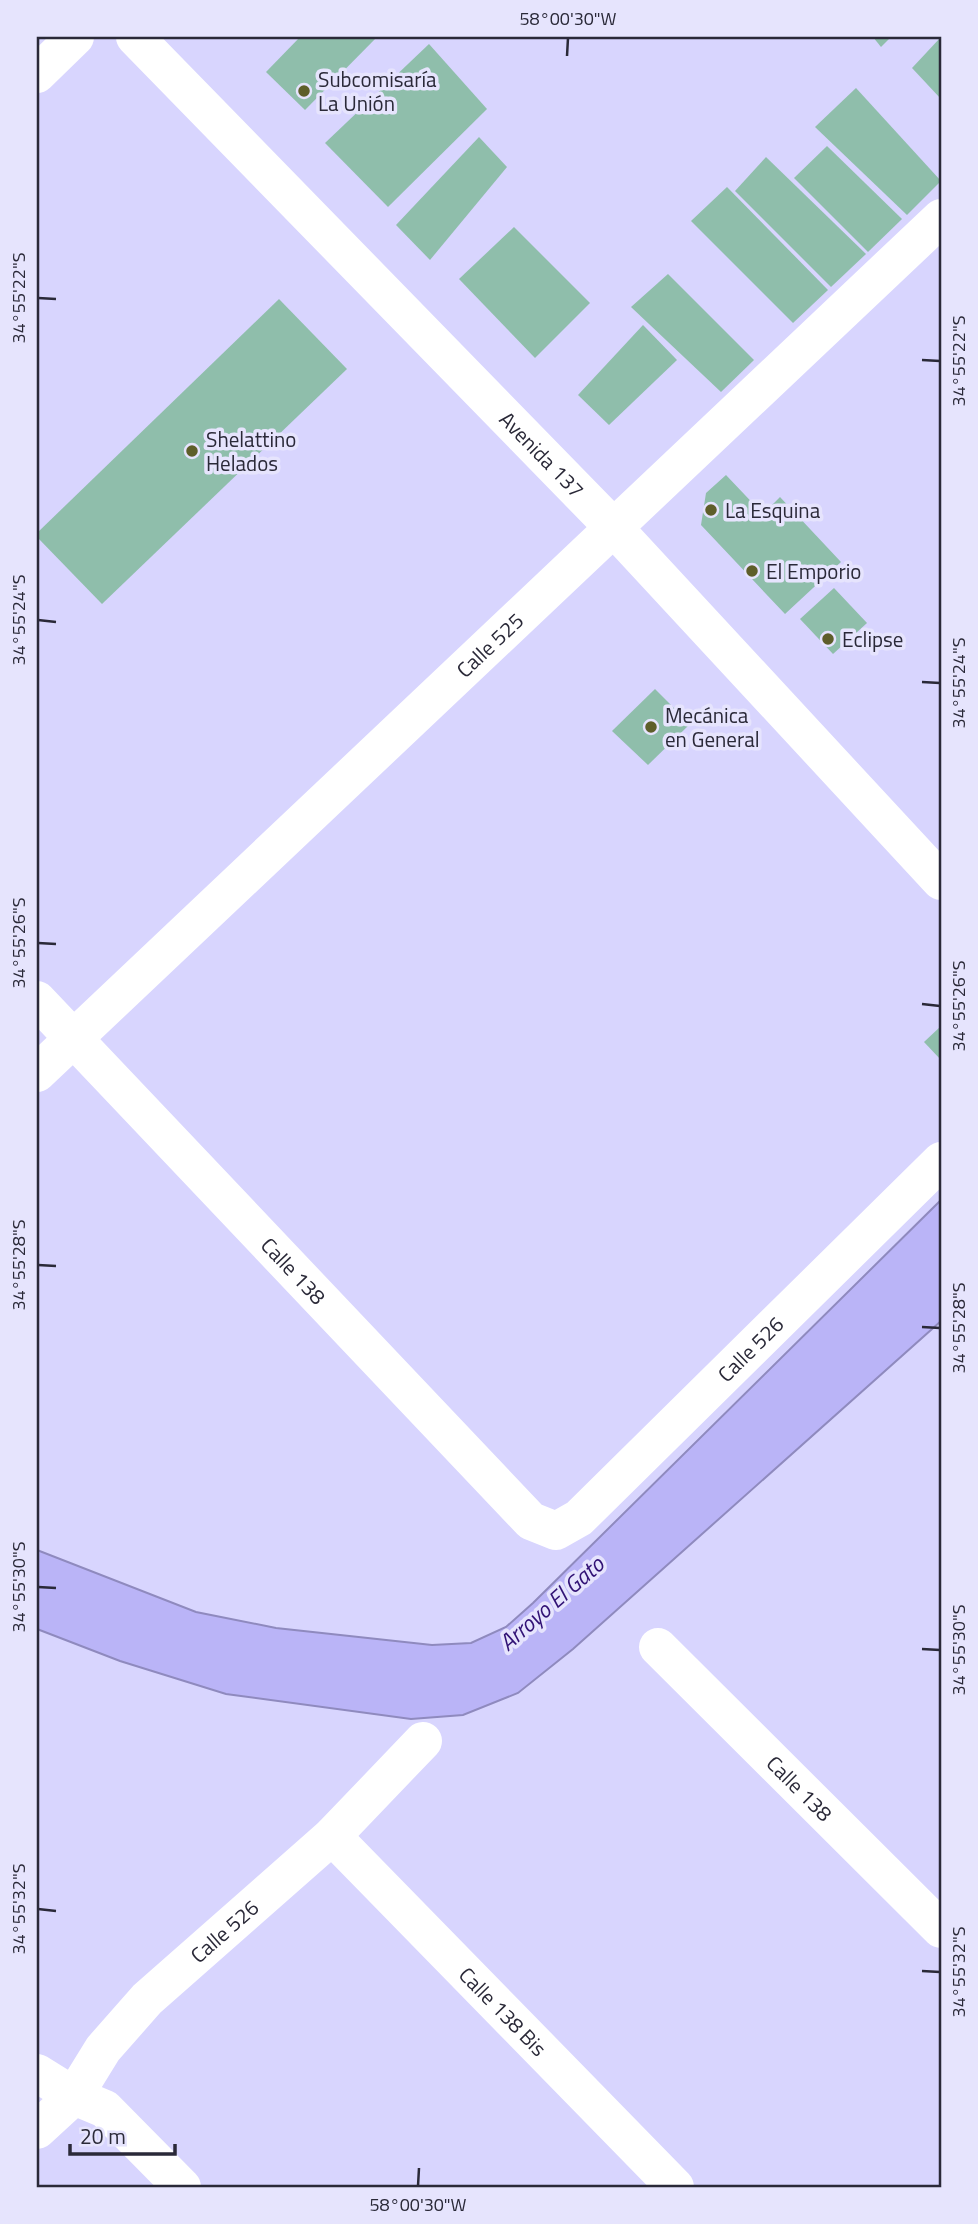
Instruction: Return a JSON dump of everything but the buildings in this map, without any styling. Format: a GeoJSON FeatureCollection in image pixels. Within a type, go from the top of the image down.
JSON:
{"type":"FeatureCollection","features":[{"type":"Feature","properties":{"kind":"street"},"geometry":{"type":"LineString","coordinates":[[37,75],[75,37]]}},
{"type":"Feature","properties":{"kind":"street","name":"Avenida 137"},"geometry":{"type":"LineString","coordinates":[[135,37],[613,527],[941,881]]}},
{"type":"Feature","properties":{"kind":"street","name":"Calle 525"},"geometry":{"type":"LineString","coordinates":[[37,1073],[941,218]]}},
{"type":"Feature","properties":{"kind":"street","name":"Calle 138"},"geometry":{"type":"LineString","coordinates":[[37,1000],[531,1521],[556,1531]]}},
{"type":"Feature","properties":{"kind":"street","name":"Calle 526"},"geometry":{"type":"LineString","coordinates":[[556,1531],[579,1518],[941,1161]]}},
{"type":"Feature","properties":{"kind":"street","name":"Calle 138"},"geometry":{"type":"LineString","coordinates":[[658,1647],[941,1930]]}},
{"type":"Feature","properties":{"kind":"street","name":"Calle 526"},"geometry":{"type":"LineString","coordinates":[[37,2130],[74,2095],[103,2049],[147,1999],[332,1836],[423,1741]]}},
{"type":"Feature","properties":{"kind":"street","name":"Calle 138 Bis"},"geometry":{"type":"LineString","coordinates":[[332,1836],[675,2187]]}},
{"type":"Feature","properties":{"kind":"street"},"geometry":{"type":"LineString","coordinates":[[37,2073],[74,2095],[105,2109],[182,2187]]}},
{"type":"Feature","properties":{"kind":"water","name":"Arroyo El Gato"},"geometry":{"type":"Polygon","coordinates":[[[941,1200],[941,1321],[573,1649],[518,1693],[463,1715],[411,1719],[226,1694],[120,1661],[37,1629],[37,1550],[196,1612],[276,1628],[432,1645],[471,1643],[506,1627],[941,1200]]]}},
{"type":"Feature","properties":{"kind":"place","name":"Subcomisaría La Unión"},"geometry":{"type":"Point","coordinates":[304,91]}},
{"type":"Feature","properties":{"kind":"place","name":"Shelattino Helados"},"geometry":{"type":"Point","coordinates":[192,451]}},
{"type":"Feature","properties":{"kind":"place","name":"La Esquina"},"geometry":{"type":"Point","coordinates":[711,510]}},
{"type":"Feature","properties":{"kind":"place","name":"El Emporio"},"geometry":{"type":"Point","coordinates":[752,571]}},
{"type":"Feature","properties":{"kind":"place","name":"Eclipse"},"geometry":{"type":"Point","coordinates":[828,639]}},
{"type":"Feature","properties":{"kind":"place","name":"Mecánica en General"},"geometry":{"type":"Point","coordinates":[651,727]}}]}
